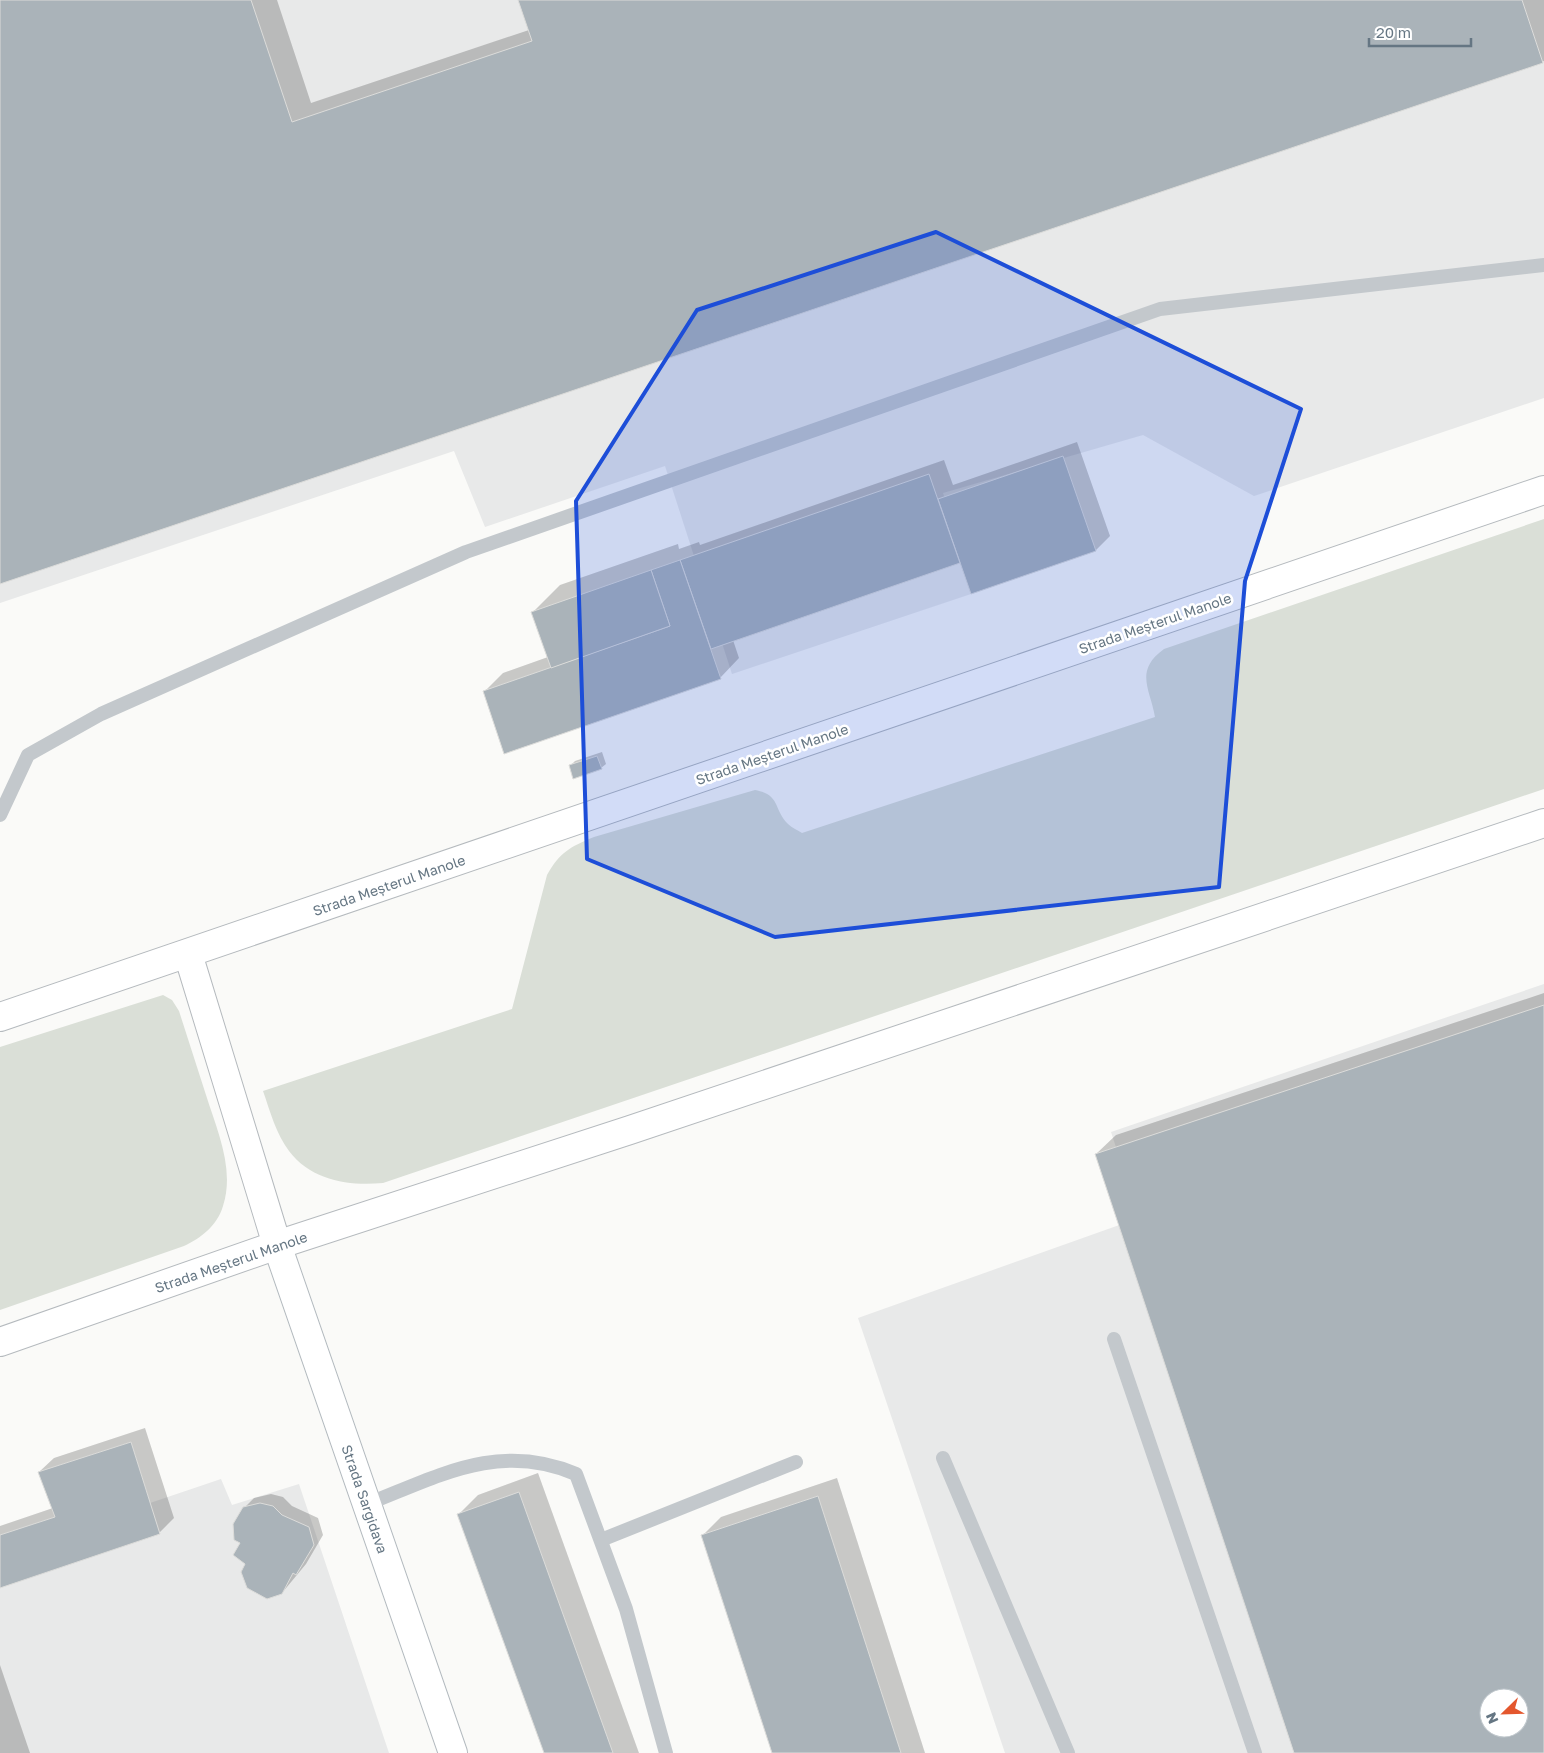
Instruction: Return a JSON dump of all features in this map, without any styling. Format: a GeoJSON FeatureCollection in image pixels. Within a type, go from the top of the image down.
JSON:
{"type":"FeatureCollection","features":[{"type":"Feature","properties":{"kind":"main road","name":"Strada Meșterul Manole"},"geometry":{"type":"LineString","coordinates":[[0,1017],[1544,490]]}},
{"type":"Feature","properties":{"kind":"main road","name":"Strada Meșterul Manole"},"geometry":{"type":"LineString","coordinates":[[0,1342],[277,1245],[630,1130],[1544,823]]}},
{"type":"Feature","properties":{"kind":"main road","name":"Strada Sargidava"},"geometry":{"type":"LineString","coordinates":[[188,954],[277,1245],[453,1753]]}},
{"type":"Feature","properties":{"kind":"lane"},"geometry":{"type":"LineString","coordinates":[[0,816],[28,755],[101,714],[466,552],[1160,309],[1544,265]]}},
{"type":"Feature","properties":{"kind":"lane"},"geometry":{"type":"LineString","coordinates":[[1114,1339],[1255,1753]]}},
{"type":"Feature","properties":{"kind":"lane"},"geometry":{"type":"LineString","coordinates":[[943,1458],[1068,1753]]}},
{"type":"Feature","properties":{"kind":"lane"},"geometry":{"type":"LineString","coordinates":[[367,1504],[481,1462],[504,1460],[554,1464],[576,1474],[626,1609],[666,1753]]}},
{"type":"Feature","properties":{"kind":"lane"},"geometry":{"type":"LineString","coordinates":[[601,1540],[796,1462]]}},
{"type":"Feature","properties":{"kind":"highlighted area"},"geometry":{"type":"Polygon","coordinates":[[[936,232],[1301,409],[1245,581],[1219,887],[775,937],[587,859],[576,501],[697,310],[936,232]]]}},
{"type":"Feature","properties":{"kind":"shaded area"},"geometry":{"type":"Polygon","coordinates":[[[0,0],[1544,0],[1544,398],[1254,496],[1143,435],[943,493],[977,592],[732,674],[665,466],[485,527],[454,451],[0,603],[0,0]]]}},
{"type":"Feature","properties":{"kind":"shaded area"},"geometry":{"type":"Polygon","coordinates":[[[1544,519],[1544,789],[383,1183],[344,1182],[320,1175],[298,1161],[280,1137],[263,1091],[512,1009],[547,875],[556,861],[566,851],[578,844],[594,837],[755,790],[769,795],[788,824],[802,833],[1155,717],[1146,680],[1149,665],[1164,649],[1544,519]]]}},
{"type":"Feature","properties":{"kind":"shaded area"},"geometry":{"type":"Polygon","coordinates":[[[1544,984],[1544,1753],[1005,1753],[858,1318],[1139,1218],[1111,1132],[1544,984]]]}},
{"type":"Feature","properties":{"kind":"shaded area"},"geometry":{"type":"Polygon","coordinates":[[[163,995],[172,1000],[179,1011],[223,1150],[227,1178],[226,1192],[217,1220],[208,1230],[184,1246],[0,1310],[0,1047],[163,995]]]}},
{"type":"Feature","properties":{"kind":"shaded area"},"geometry":{"type":"Polygon","coordinates":[[[131,1442],[150,1503],[221,1479],[232,1505],[299,1484],[389,1753],[0,1753],[0,1535],[55,1517],[38,1472],[131,1442]]]}},
{"type":"Feature","properties":{"kind":"building"},"geometry":{"type":"Polygon","coordinates":[[[0,0],[251,0],[292,122],[532,41],[518,0],[1522,0],[1543,63],[0,584],[0,0]]]}},
{"type":"Feature","properties":{"kind":"building"},"geometry":{"type":"Polygon","coordinates":[[[1063,456],[1096,551],[971,594],[938,499],[1063,456]]]}},
{"type":"Feature","properties":{"kind":"building"},"geometry":{"type":"Polygon","coordinates":[[[929,474],[960,563],[711,649],[680,560],[929,474]]]}},
{"type":"Feature","properties":{"kind":"building"},"geometry":{"type":"Polygon","coordinates":[[[680,560],[721,679],[504,754],[483,691],[670,626],[651,570],[680,560]]]}},
{"type":"Feature","properties":{"kind":"building"},"geometry":{"type":"Polygon","coordinates":[[[651,570],[670,626],[551,668],[531,612],[651,570]]]}},
{"type":"Feature","properties":{"kind":"building"},"geometry":{"type":"Polygon","coordinates":[[[597,756],[602,769],[573,779],[569,765],[597,756]]]}},
{"type":"Feature","properties":{"kind":"building"},"geometry":{"type":"Polygon","coordinates":[[[1544,1005],[1544,1753],[1294,1753],[1095,1154],[1544,1005]]]}},
{"type":"Feature","properties":{"kind":"building"},"geometry":{"type":"Polygon","coordinates":[[[131,1442],[160,1534],[0,1588],[0,1535],[55,1517],[38,1472],[131,1442]]]}},
{"type":"Feature","properties":{"kind":"building"},"geometry":{"type":"Polygon","coordinates":[[[519,1492],[613,1753],[544,1753],[457,1514],[519,1492]]]}},
{"type":"Feature","properties":{"kind":"building"},"geometry":{"type":"Polygon","coordinates":[[[818,1496],[901,1753],[772,1753],[701,1535],[818,1496]]]}},
{"type":"Feature","properties":{"kind":"building"},"geometry":{"type":"Polygon","coordinates":[[[260,1503],[273,1506],[282,1515],[309,1527],[314,1545],[296,1575],[293,1573],[282,1594],[267,1599],[247,1588],[241,1572],[245,1564],[233,1555],[240,1543],[234,1540],[233,1524],[243,1507],[260,1503]]]}}]}
